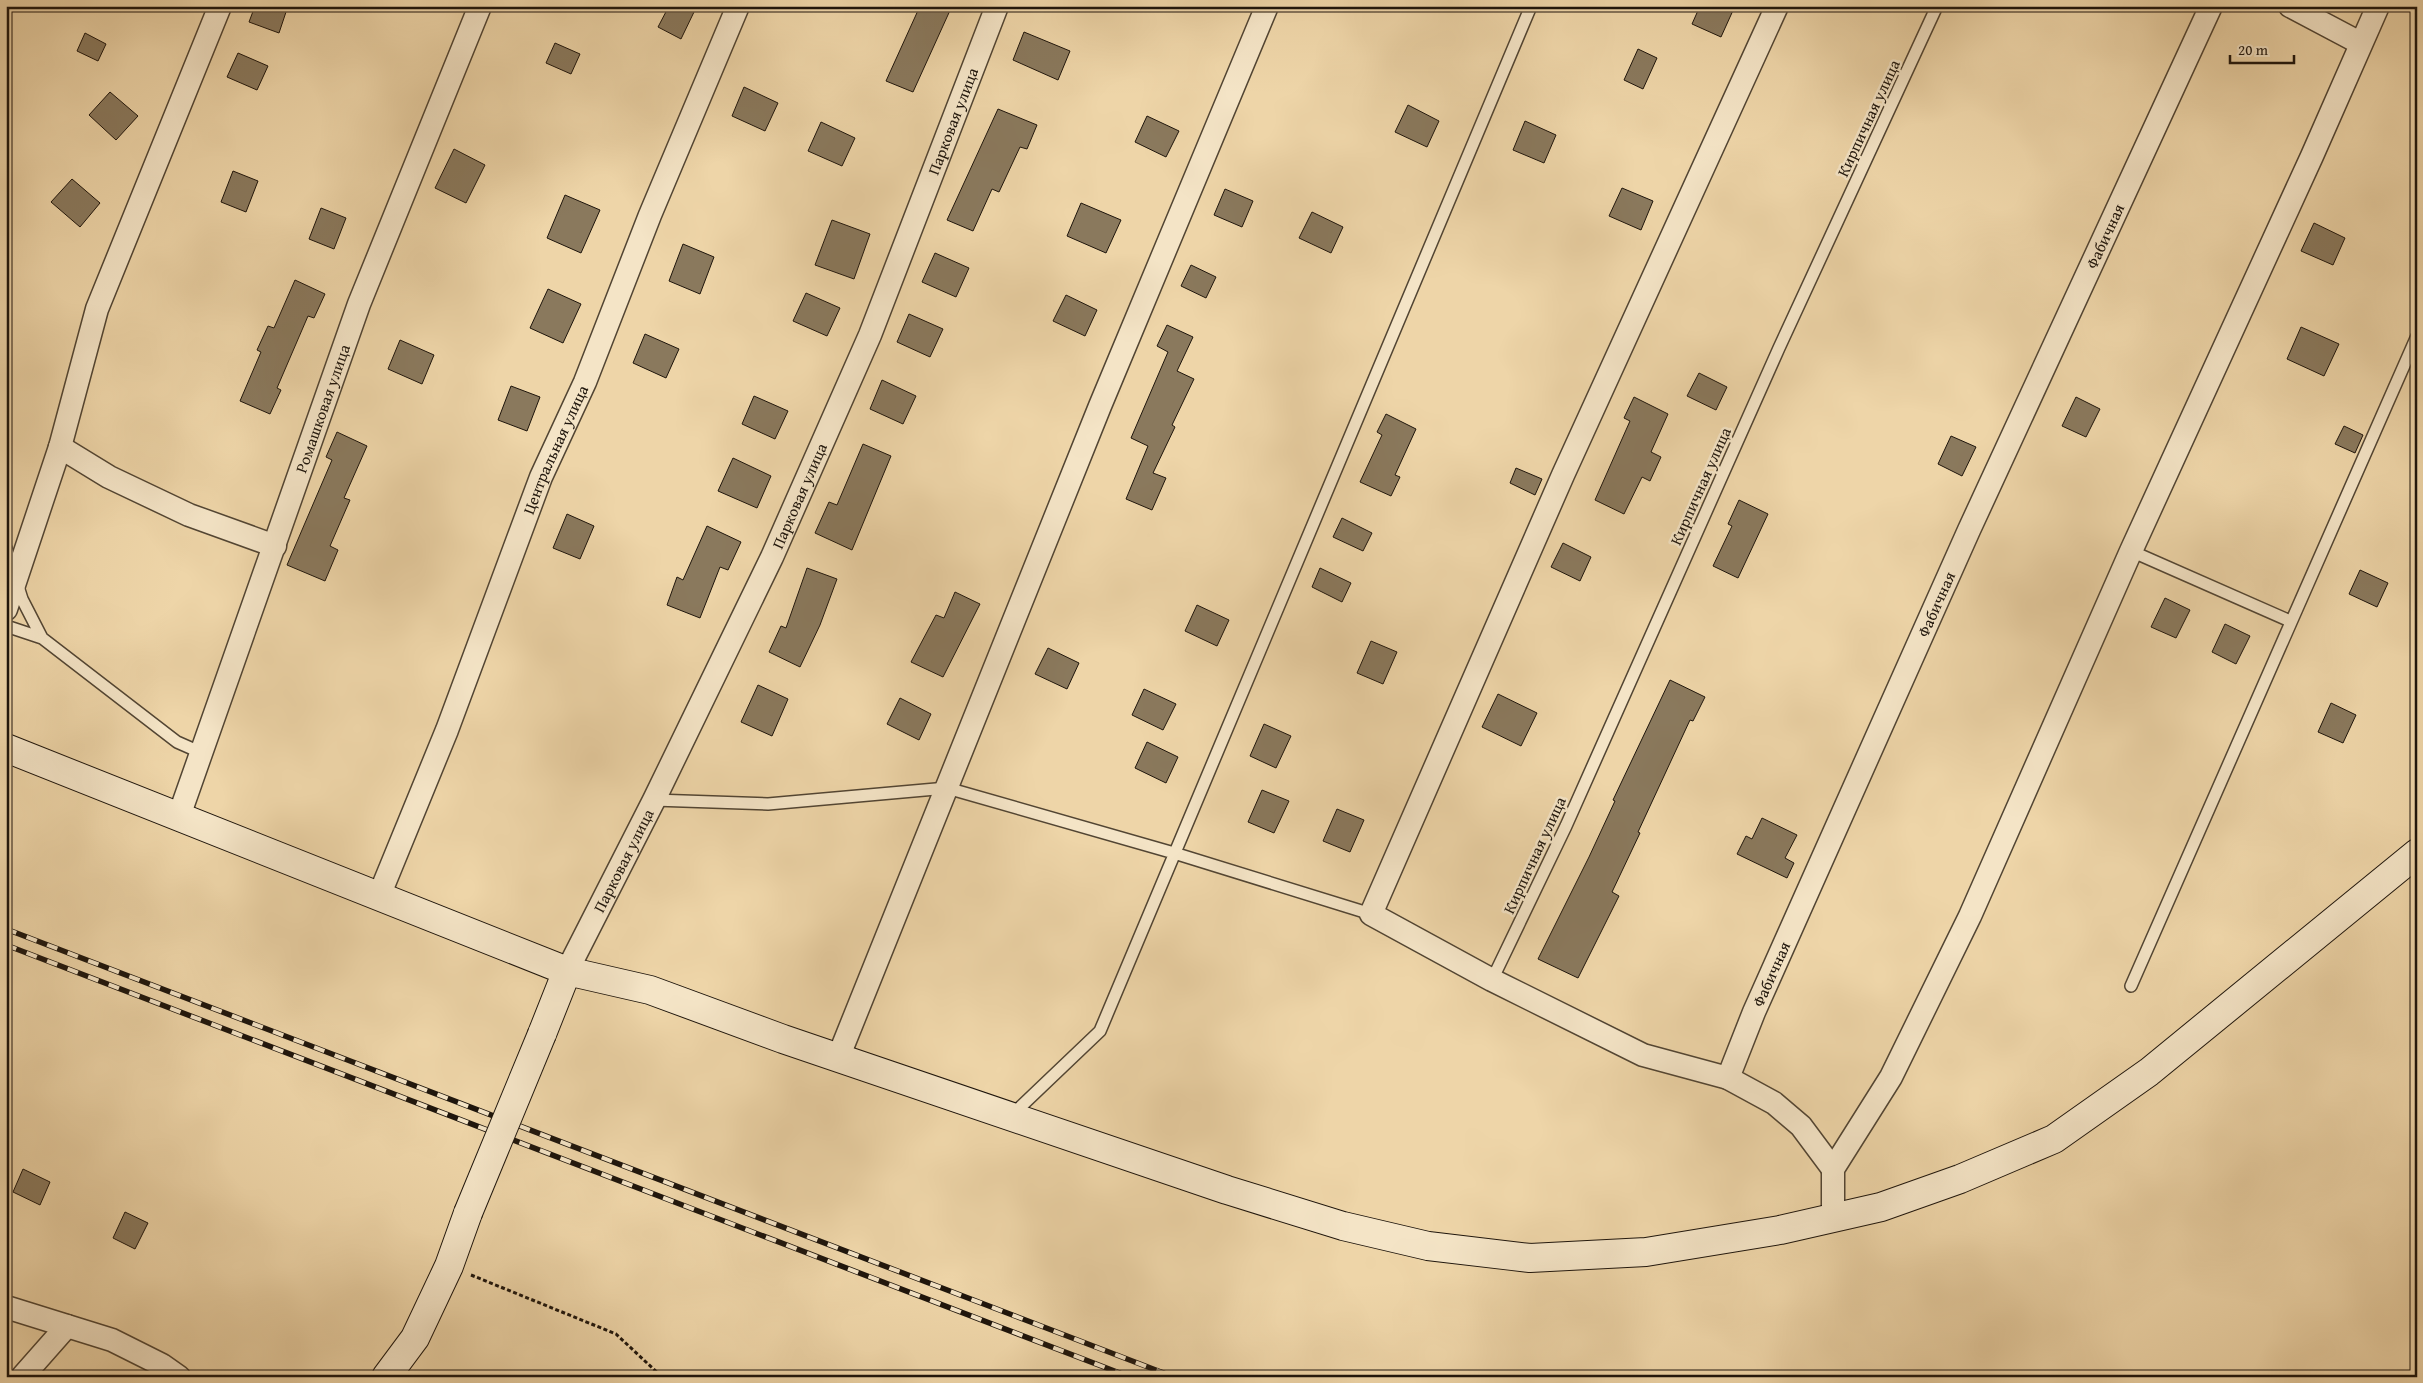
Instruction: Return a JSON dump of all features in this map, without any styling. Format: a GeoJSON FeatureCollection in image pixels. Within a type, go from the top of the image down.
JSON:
{"type":"FeatureCollection","features":[{"type":"Feature","properties":{"kind":"street"},"geometry":{"type":"LineString","coordinates":[[6,610],[60,448],[96,309],[220,6]]}},
{"type":"Feature","properties":{"kind":"street","name":"Ромашковая улица"},"geometry":{"type":"LineString","coordinates":[[179,816],[359,304],[480,6]]}},
{"type":"Feature","properties":{"kind":"street","name":"Центральная улица"},"geometry":{"type":"LineString","coordinates":[[379,896],[447,730],[541,478],[585,382],[650,215],[738,6]]}},
{"type":"Feature","properties":{"kind":"street","name":"Парковая улица"},"geometry":{"type":"LineString","coordinates":[[567,971],[654,800],[772,557],[870,335],[997,6]]}},
{"type":"Feature","properties":{"kind":"street"},"geometry":{"type":"LineString","coordinates":[[838,1058],[1100,406],[1267,6]]}},
{"type":"Feature","properties":{"kind":"street"},"geometry":{"type":"LineString","coordinates":[[1777,6],[1563,475],[1370,914],[1492,980],[1643,1055],[1728,1078],[1774,1103],[1800,1126],[1833,1169]]}},
{"type":"Feature","properties":{"kind":"street","name":"Фабичная"},"geometry":{"type":"LineString","coordinates":[[1728,1078],[1758,1003],[1969,530],[2211,6]]}},
{"type":"Feature","properties":{"kind":"street"},"geometry":{"type":"LineString","coordinates":[[2290,6],[2360,43]]}},
{"type":"Feature","properties":{"kind":"street"},"geometry":{"type":"LineString","coordinates":[[1833,1218],[1833,1169],[1891,1077],[1970,916],[2131,551],[2312,156],[2360,43],[2378,6]]}},
{"type":"Feature","properties":{"kind":"street"},"geometry":{"type":"LineString","coordinates":[[60,448],[109,477],[189,515],[274,546]]}},
{"type":"Feature","properties":{"kind":"street"},"geometry":{"type":"LineString","coordinates":[[6,748],[567,971],[650,990],[838,1058],[1226,1190],[1325,1221],[1428,1246],[1530,1258],[1646,1252],[1780,1230],[1833,1218],[1881,1207],[1960,1179],[2054,1139],[2149,1072],[2417,853]]}},
{"type":"Feature","properties":{"kind":"street"},"geometry":{"type":"LineString","coordinates":[[386,1377],[414,1338],[449,1266],[468,1213],[567,971]]}},
{"type":"Feature","properties":{"kind":"street"},"geometry":{"type":"LineString","coordinates":[[6,1307],[112,1340],[162,1365],[180,1377]]}},
{"type":"Feature","properties":{"kind":"street"},"geometry":{"type":"LineString","coordinates":[[22,1377],[67,1326]]}},
{"type":"Feature","properties":{"kind":"lane"},"geometry":{"type":"LineString","coordinates":[[1011,1116],[1100,1031],[1531,6]]}},
{"type":"Feature","properties":{"kind":"lane","name":"Кирпичная улица"},"geometry":{"type":"LineString","coordinates":[[1492,980],[1566,826],[1775,357],[1937,6]]}},
{"type":"Feature","properties":{"kind":"lane"},"geometry":{"type":"LineString","coordinates":[[2131,986],[2417,336]]}},
{"type":"Feature","properties":{"kind":"lane"},"geometry":{"type":"LineString","coordinates":[[6,548],[22,599],[42,638]]}},
{"type":"Feature","properties":{"kind":"lane"},"geometry":{"type":"LineString","coordinates":[[2131,551],[2290,621]]}},
{"type":"Feature","properties":{"kind":"lane"},"geometry":{"type":"LineString","coordinates":[[6,626],[42,638],[177,742],[202,753]]}},
{"type":"Feature","properties":{"kind":"lane"},"geometry":{"type":"LineString","coordinates":[[654,800],[768,804],[947,788],[1174,853],[1370,914]]}},
{"type":"Feature","properties":{"kind":"path"},"geometry":{"type":"LineString","coordinates":[[449,1266],[616,1334],[662,1377]]}},
{"type":"Feature","properties":{"kind":"building"},"geometry":{"type":"Polygon","coordinates":[[[255,6],[288,6],[279,33],[249,22],[255,6]]]}},
{"type":"Feature","properties":{"kind":"building"},"geometry":{"type":"Polygon","coordinates":[[[669,6],[683,6],[694,12],[681,39],[658,27],[669,6]]]}},
{"type":"Feature","properties":{"kind":"building"},"geometry":{"type":"Polygon","coordinates":[[[920,6],[952,6],[913,92],[886,81],[920,6]]]}},
{"type":"Feature","properties":{"kind":"building"},"geometry":{"type":"Polygon","coordinates":[[[1700,6],[1735,6],[1721,37],[1692,24],[1700,6]]]}},
{"type":"Feature","properties":{"kind":"building"},"geometry":{"type":"Polygon","coordinates":[[[1024,32],[1070,51],[1058,80],[1013,60],[1024,32]]]}},
{"type":"Feature","properties":{"kind":"building"},"geometry":{"type":"Polygon","coordinates":[[[85,33],[106,44],[98,61],[77,51],[85,33]]]}},
{"type":"Feature","properties":{"kind":"building"},"geometry":{"type":"Polygon","coordinates":[[[555,43],[580,54],[571,74],[546,63],[555,43]]]}},
{"type":"Feature","properties":{"kind":"building"},"geometry":{"type":"Polygon","coordinates":[[[1638,49],[1657,58],[1643,89],[1624,80],[1638,49]]]}},
{"type":"Feature","properties":{"kind":"building"},"geometry":{"type":"Polygon","coordinates":[[[238,53],[268,66],[257,90],[227,77],[238,53]]]}},
{"type":"Feature","properties":{"kind":"building"},"geometry":{"type":"Polygon","coordinates":[[[744,87],[778,103],[765,131],[732,116],[744,87]]]}},
{"type":"Feature","properties":{"kind":"building"},"geometry":{"type":"Polygon","coordinates":[[[110,92],[138,116],[116,140],[89,115],[110,92]]]}},
{"type":"Feature","properties":{"kind":"building"},"geometry":{"type":"Polygon","coordinates":[[[1408,105],[1439,121],[1427,147],[1395,132],[1408,105]]]}},
{"type":"Feature","properties":{"kind":"building"},"geometry":{"type":"Polygon","coordinates":[[[998,109],[1037,125],[1027,149],[1020,147],[999,192],[992,189],[973,231],[947,220],[998,109]]]}},
{"type":"Feature","properties":{"kind":"building"},"geometry":{"type":"Polygon","coordinates":[[[1147,116],[1179,131],[1166,157],[1135,142],[1147,116]]]}},
{"type":"Feature","properties":{"kind":"building"},"geometry":{"type":"Polygon","coordinates":[[[1525,121],[1556,135],[1544,163],[1513,150],[1525,121]]]}},
{"type":"Feature","properties":{"kind":"building"},"geometry":{"type":"Polygon","coordinates":[[[821,122],[855,138],[842,166],[808,151],[821,122]]]}},
{"type":"Feature","properties":{"kind":"building"},"geometry":{"type":"Polygon","coordinates":[[[454,149],[485,165],[466,203],[435,188],[454,149]]]}},
{"type":"Feature","properties":{"kind":"building"},"geometry":{"type":"Polygon","coordinates":[[[233,171],[258,181],[246,212],[221,202],[233,171]]]}},
{"type":"Feature","properties":{"kind":"building"},"geometry":{"type":"Polygon","coordinates":[[[72,179],[100,203],[80,227],[51,202],[72,179]]]}},
{"type":"Feature","properties":{"kind":"building"},"geometry":{"type":"Polygon","coordinates":[[[1622,188],[1653,201],[1641,230],[1609,216],[1622,188]]]}},
{"type":"Feature","properties":{"kind":"building"},"geometry":{"type":"Polygon","coordinates":[[[1225,189],[1253,201],[1242,227],[1214,215],[1225,189]]]}},
{"type":"Feature","properties":{"kind":"building"},"geometry":{"type":"Polygon","coordinates":[[[565,195],[600,210],[581,253],[547,238],[565,195]]]}},
{"type":"Feature","properties":{"kind":"building"},"geometry":{"type":"Polygon","coordinates":[[[1081,203],[1121,220],[1106,253],[1067,236],[1081,203]]]}},
{"type":"Feature","properties":{"kind":"building"},"geometry":{"type":"Polygon","coordinates":[[[321,208],[346,218],[334,249],[309,239],[321,208]]]}},
{"type":"Feature","properties":{"kind":"building"},"geometry":{"type":"Polygon","coordinates":[[[1312,212],[1343,227],[1331,253],[1299,238],[1312,212]]]}},
{"type":"Feature","properties":{"kind":"building"},"geometry":{"type":"Polygon","coordinates":[[[832,220],[870,234],[854,279],[815,265],[832,220]]]}},
{"type":"Feature","properties":{"kind":"building"},"geometry":{"type":"Polygon","coordinates":[[[2314,223],[2345,238],[2333,265],[2301,251],[2314,223]]]}},
{"type":"Feature","properties":{"kind":"building"},"geometry":{"type":"Polygon","coordinates":[[[683,244],[714,257],[700,294],[669,281],[683,244]]]}},
{"type":"Feature","properties":{"kind":"building"},"geometry":{"type":"Polygon","coordinates":[[[935,253],[969,268],[956,297],[922,282],[935,253]]]}},
{"type":"Feature","properties":{"kind":"building"},"geometry":{"type":"Polygon","coordinates":[[[1191,265],[1216,277],[1206,298],[1181,286],[1191,265]]]}},
{"type":"Feature","properties":{"kind":"building"},"geometry":{"type":"Polygon","coordinates":[[[295,280],[325,294],[314,318],[308,316],[277,388],[281,390],[270,414],[240,401],[261,352],[257,350],[268,326],[274,328],[295,280]]]}},
{"type":"Feature","properties":{"kind":"building"},"geometry":{"type":"Polygon","coordinates":[[[548,289],[581,304],[563,343],[530,328],[548,289]]]}},
{"type":"Feature","properties":{"kind":"building"},"geometry":{"type":"Polygon","coordinates":[[[806,293],[840,308],[827,336],[793,321],[806,293]]]}},
{"type":"Feature","properties":{"kind":"building"},"geometry":{"type":"Polygon","coordinates":[[[1066,295],[1097,310],[1085,336],[1053,321],[1066,295]]]}},
{"type":"Feature","properties":{"kind":"building"},"geometry":{"type":"Polygon","coordinates":[[[909,314],[943,329],[930,357],[897,342],[909,314]]]}},
{"type":"Feature","properties":{"kind":"building"},"geometry":{"type":"Polygon","coordinates":[[[1167,325],[1193,337],[1177,371],[1194,379],[1172,425],[1175,427],[1153,473],[1166,478],[1152,510],[1126,499],[1148,446],[1131,438],[1168,352],[1157,346],[1167,325]]]}},
{"type":"Feature","properties":{"kind":"building"},"geometry":{"type":"Polygon","coordinates":[[[2301,327],[2339,344],[2324,376],[2287,359],[2301,327]]]}},
{"type":"Feature","properties":{"kind":"building"},"geometry":{"type":"Polygon","coordinates":[[[645,334],[679,349],[666,378],[633,363],[645,334]]]}},
{"type":"Feature","properties":{"kind":"building"},"geometry":{"type":"Polygon","coordinates":[[[400,340],[434,355],[422,384],[388,369],[400,340]]]}},
{"type":"Feature","properties":{"kind":"building"},"geometry":{"type":"Polygon","coordinates":[[[1699,373],[1727,387],[1716,410],[1687,396],[1699,373]]]}},
{"type":"Feature","properties":{"kind":"building"},"geometry":{"type":"Polygon","coordinates":[[[882,380],[916,396],[903,424],[870,409],[882,380]]]}},
{"type":"Feature","properties":{"kind":"building"},"geometry":{"type":"Polygon","coordinates":[[[511,386],[540,397],[527,431],[498,420],[511,386]]]}},
{"type":"Feature","properties":{"kind":"building"},"geometry":{"type":"Polygon","coordinates":[[[754,396],[788,411],[775,439],[742,424],[754,396]]]}},
{"type":"Feature","properties":{"kind":"building"},"geometry":{"type":"Polygon","coordinates":[[[1634,397],[1668,414],[1651,452],[1661,457],[1650,481],[1642,477],[1624,514],[1595,500],[1630,421],[1624,418],[1634,397]]]}},
{"type":"Feature","properties":{"kind":"building"},"geometry":{"type":"Polygon","coordinates":[[[2076,397],[2100,409],[2086,437],[2062,426],[2076,397]]]}},
{"type":"Feature","properties":{"kind":"building"},"geometry":{"type":"Polygon","coordinates":[[[1386,414],[1416,429],[1395,475],[1400,477],[1391,496],[1360,482],[1382,435],[1377,432],[1386,414]]]}},
{"type":"Feature","properties":{"kind":"building"},"geometry":{"type":"Polygon","coordinates":[[[2344,426],[2363,435],[2355,453],[2335,444],[2344,426]]]}},
{"type":"Feature","properties":{"kind":"building"},"geometry":{"type":"Polygon","coordinates":[[[337,432],[367,446],[344,498],[350,500],[330,546],[338,550],[325,581],[287,565],[332,460],[326,457],[337,432]]]}},
{"type":"Feature","properties":{"kind":"building"},"geometry":{"type":"Polygon","coordinates":[[[1951,436],[1976,447],[1962,476],[1938,464],[1951,436]]]}},
{"type":"Feature","properties":{"kind":"building"},"geometry":{"type":"Polygon","coordinates":[[[863,444],[891,456],[852,550],[815,533],[829,502],[837,505],[863,444]]]}},
{"type":"Feature","properties":{"kind":"building"},"geometry":{"type":"Polygon","coordinates":[[[733,458],[771,476],[757,508],[718,491],[733,458]]]}},
{"type":"Feature","properties":{"kind":"building"},"geometry":{"type":"Polygon","coordinates":[[[1516,468],[1542,479],[1535,495],[1510,483],[1516,468]]]}},
{"type":"Feature","properties":{"kind":"building"},"geometry":{"type":"Polygon","coordinates":[[[1739,500],[1768,514],[1738,578],[1713,566],[1732,526],[1728,524],[1739,500]]]}},
{"type":"Feature","properties":{"kind":"building"},"geometry":{"type":"Polygon","coordinates":[[[567,514],[594,526],[580,559],[553,548],[567,514]]]}},
{"type":"Feature","properties":{"kind":"building"},"geometry":{"type":"Polygon","coordinates":[[[1342,518],[1372,533],[1363,551],[1333,537],[1342,518]]]}},
{"type":"Feature","properties":{"kind":"building"},"geometry":{"type":"Polygon","coordinates":[[[707,526],[741,542],[728,570],[720,567],[700,618],[667,605],[677,577],[683,580],[707,526]]]}},
{"type":"Feature","properties":{"kind":"building"},"geometry":{"type":"Polygon","coordinates":[[[1563,543],[1591,557],[1580,581],[1551,567],[1563,543]]]}},
{"type":"Feature","properties":{"kind":"building"},"geometry":{"type":"Polygon","coordinates":[[[807,568],[837,579],[820,625],[800,667],[769,652],[781,626],[786,628],[807,568]]]}},
{"type":"Feature","properties":{"kind":"building"},"geometry":{"type":"Polygon","coordinates":[[[1320,568],[1351,583],[1342,602],[1312,587],[1320,568]]]}},
{"type":"Feature","properties":{"kind":"building"},"geometry":{"type":"Polygon","coordinates":[[[2360,570],[2388,583],[2377,607],[2349,594],[2360,570]]]}},
{"type":"Feature","properties":{"kind":"building"},"geometry":{"type":"Polygon","coordinates":[[[955,592],[980,604],[943,677],[911,662],[936,615],[944,618],[955,592]]]}},
{"type":"Feature","properties":{"kind":"building"},"geometry":{"type":"Polygon","coordinates":[[[2165,598],[2190,610],[2176,638],[2151,627],[2165,598]]]}},
{"type":"Feature","properties":{"kind":"building"},"geometry":{"type":"Polygon","coordinates":[[[1197,605],[1229,620],[1217,646],[1185,631],[1197,605]]]}},
{"type":"Feature","properties":{"kind":"building"},"geometry":{"type":"Polygon","coordinates":[[[2225,624],[2250,636],[2236,664],[2212,652],[2225,624]]]}},
{"type":"Feature","properties":{"kind":"building"},"geometry":{"type":"Polygon","coordinates":[[[1371,641],[1397,652],[1383,684],[1357,673],[1371,641]]]}},
{"type":"Feature","properties":{"kind":"building"},"geometry":{"type":"Polygon","coordinates":[[[1048,648],[1079,663],[1067,689],[1035,674],[1048,648]]]}},
{"type":"Feature","properties":{"kind":"building"},"geometry":{"type":"Polygon","coordinates":[[[1670,680],[1705,697],[1693,721],[1690,720],[1638,832],[1640,833],[1612,892],[1619,896],[1578,978],[1538,959],[1589,857],[1615,801],[1613,800],[1670,680]]]}},
{"type":"Feature","properties":{"kind":"building"},"geometry":{"type":"Polygon","coordinates":[[[758,685],[788,699],[772,736],[741,722],[758,685]]]}},
{"type":"Feature","properties":{"kind":"building"},"geometry":{"type":"Polygon","coordinates":[[[1144,689],[1176,704],[1163,730],[1132,715],[1144,689]]]}},
{"type":"Feature","properties":{"kind":"building"},"geometry":{"type":"Polygon","coordinates":[[[1498,694],[1537,713],[1521,746],[1482,727],[1498,694]]]}},
{"type":"Feature","properties":{"kind":"building"},"geometry":{"type":"Polygon","coordinates":[[[900,698],[931,714],[919,740],[887,724],[900,698]]]}},
{"type":"Feature","properties":{"kind":"building"},"geometry":{"type":"Polygon","coordinates":[[[2331,703],[2356,715],[2343,743],[2318,732],[2331,703]]]}},
{"type":"Feature","properties":{"kind":"building"},"geometry":{"type":"Polygon","coordinates":[[[1264,724],[1291,736],[1276,768],[1250,756],[1264,724]]]}},
{"type":"Feature","properties":{"kind":"building"},"geometry":{"type":"Polygon","coordinates":[[[1147,742],[1178,757],[1166,783],[1135,768],[1147,742]]]}},
{"type":"Feature","properties":{"kind":"building"},"geometry":{"type":"Polygon","coordinates":[[[1262,790],[1289,801],[1274,833],[1248,822],[1262,790]]]}},
{"type":"Feature","properties":{"kind":"building"},"geometry":{"type":"Polygon","coordinates":[[[1337,809],[1364,820],[1350,852],[1323,841],[1337,809]]]}},
{"type":"Feature","properties":{"kind":"building"},"geometry":{"type":"Polygon","coordinates":[[[1762,818],[1797,835],[1785,858],[1794,863],[1787,878],[1737,854],[1746,836],[1752,839],[1762,818]]]}},
{"type":"Feature","properties":{"kind":"building"},"geometry":{"type":"Polygon","coordinates":[[[23,1169],[50,1182],[40,1205],[13,1192],[23,1169]]]}},
{"type":"Feature","properties":{"kind":"building"},"geometry":{"type":"Polygon","coordinates":[[[125,1212],[148,1223],[135,1249],[113,1238],[125,1212]]]}},
{"type":"Feature","properties":{"kind":"railway"},"geometry":{"type":"LineString","coordinates":[[6,929],[1174,1377]]}},
{"type":"Feature","properties":{"kind":"railway"},"geometry":{"type":"LineString","coordinates":[[6,945],[1130,1377]]}}]}
